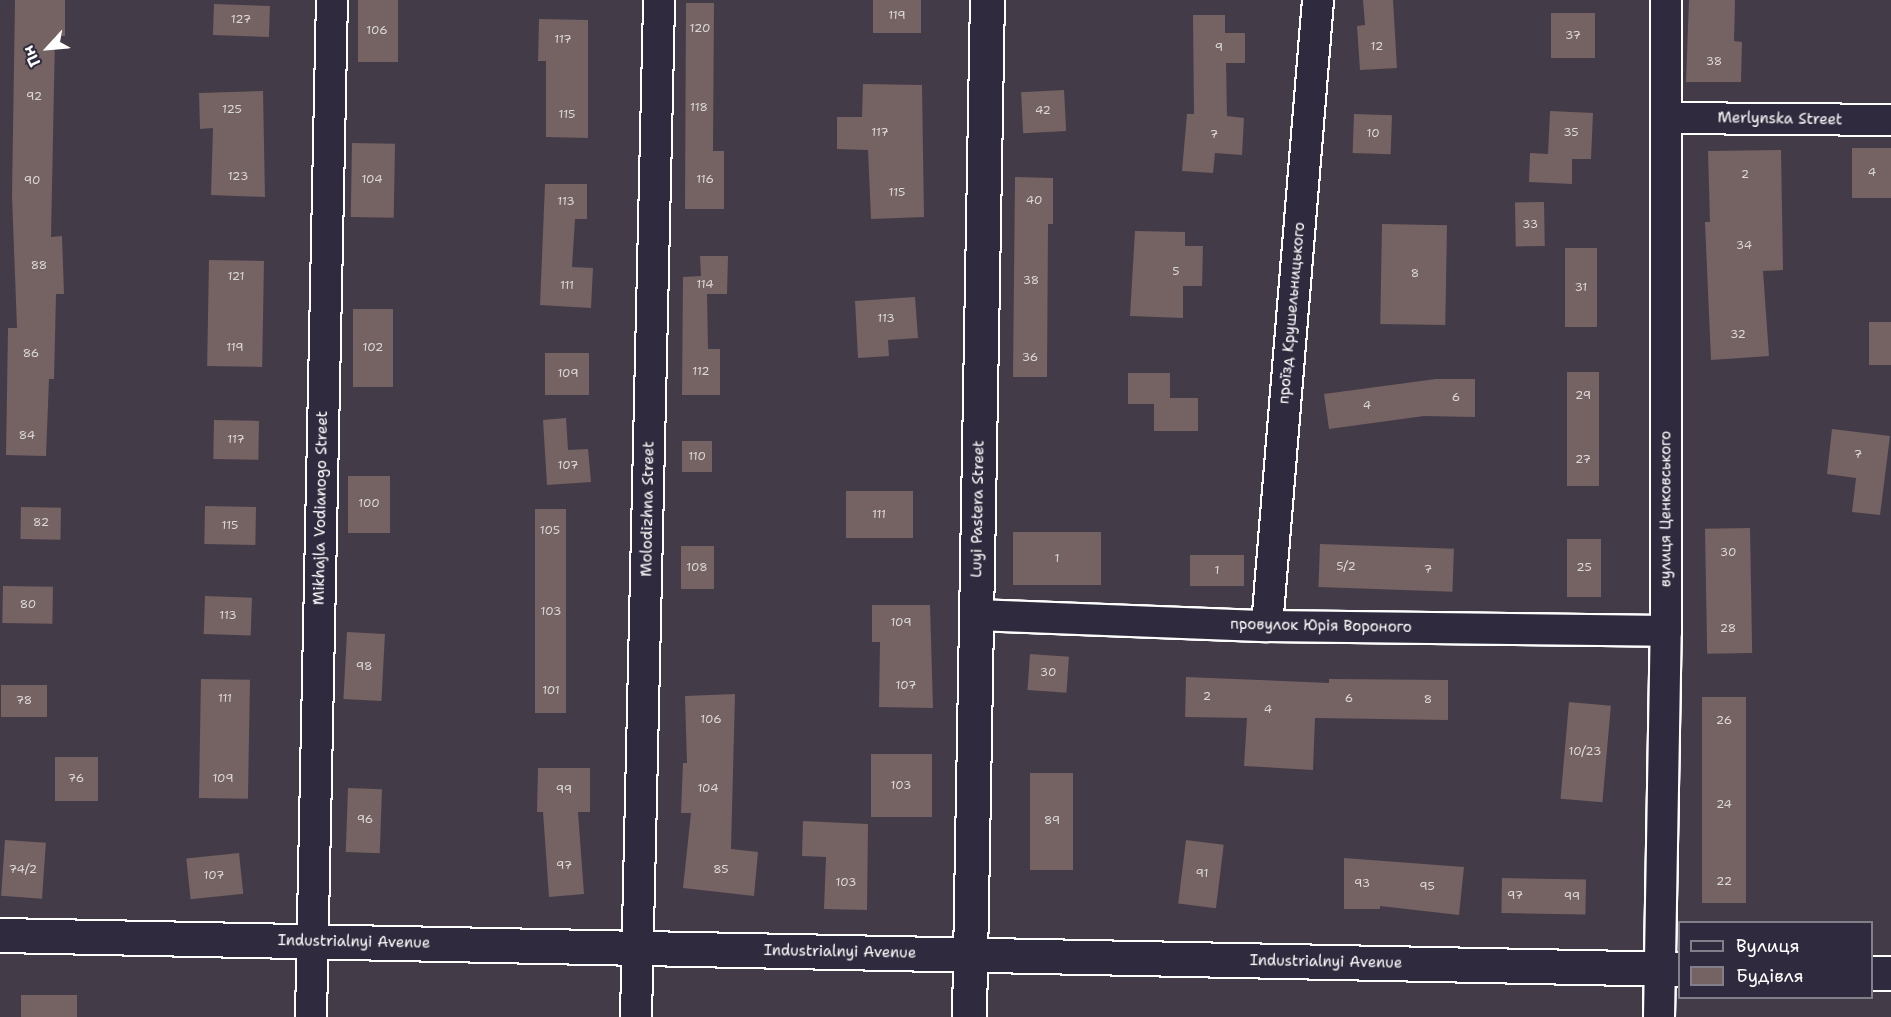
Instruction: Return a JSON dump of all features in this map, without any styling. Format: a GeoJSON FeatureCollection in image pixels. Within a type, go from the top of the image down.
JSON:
{"type":"FeatureCollection","features":[{"type":"Feature","properties":{"kind":"street","name":"Mikhajla Vodianogo Street"},"geometry":{"type":"LineString","coordinates":[[310,1017],[332,0]]}},
{"type":"Feature","properties":{"kind":"street","name":"Molodizhna Street"},"geometry":{"type":"LineString","coordinates":[[636,1017],[659,0]]}},
{"type":"Feature","properties":{"kind":"street","name":"Luyi Pastera Street"},"geometry":{"type":"LineString","coordinates":[[969,1017],[987,0]]}},
{"type":"Feature","properties":{"kind":"street","name":"проїзд Крушельницького"},"geometry":{"type":"LineString","coordinates":[[1267,626],[1318,0]]}},
{"type":"Feature","properties":{"kind":"street","name":"вулиця Ценковського"},"geometry":{"type":"LineString","coordinates":[[1659,1017],[1670,969],[1666,631],[1668,118],[1666,0]]}},
{"type":"Feature","properties":{"kind":"street","name":"Merlynska Street"},"geometry":{"type":"LineString","coordinates":[[1668,118],[1891,120]]}},
{"type":"Feature","properties":{"kind":"street","name":"провулок Юрія Вороного"},"geometry":{"type":"LineString","coordinates":[[976,615],[1267,626],[1666,631]]}},
{"type":"Feature","properties":{"kind":"street","name":"Industrialnyi Avenue"},"geometry":{"type":"LineString","coordinates":[[0,935],[1670,969]]}},
{"type":"Feature","properties":{"kind":"street"},"geometry":{"type":"LineString","coordinates":[[1873,973],[1891,973]]}},
{"type":"Feature","properties":{"kind":"building"},"geometry":{"type":"Polygon","coordinates":[[[15,0],[65,0],[65,36],[55,36],[51,237],[62,236],[64,294],[56,294],[54,379],[49,379],[46,456],[6,455],[8,328],[17,328],[12,196],[15,0]]]}},
{"type":"Feature","properties":{"kind":"building"},"geometry":{"type":"Polygon","coordinates":[[[358,0],[398,0],[398,62],[358,62],[358,0]]]}},
{"type":"Feature","properties":{"kind":"building"},"geometry":{"type":"Polygon","coordinates":[[[873,0],[921,0],[921,33],[873,33],[873,0]]]}},
{"type":"Feature","properties":{"kind":"building"},"geometry":{"type":"Polygon","coordinates":[[[1363,0],[1393,0],[1397,68],[1360,70],[1357,26],[1365,25],[1363,0]]]}},
{"type":"Feature","properties":{"kind":"building"},"geometry":{"type":"Polygon","coordinates":[[[1689,0],[1735,0],[1734,41],[1742,42],[1741,82],[1686,82],[1689,0]]]}},
{"type":"Feature","properties":{"kind":"building"},"geometry":{"type":"Polygon","coordinates":[[[686,3],[714,3],[713,151],[724,151],[724,209],[685,209],[686,3]]]}},
{"type":"Feature","properties":{"kind":"building"},"geometry":{"type":"Polygon","coordinates":[[[214,4],[270,6],[269,37],[213,35],[214,4]]]}},
{"type":"Feature","properties":{"kind":"building"},"geometry":{"type":"Polygon","coordinates":[[[1551,13],[1595,13],[1595,58],[1551,58],[1551,13]]]}},
{"type":"Feature","properties":{"kind":"building"},"geometry":{"type":"Polygon","coordinates":[[[1193,15],[1225,15],[1225,33],[1245,33],[1245,63],[1226,63],[1227,116],[1244,118],[1242,155],[1215,153],[1213,173],[1182,171],[1187,114],[1194,114],[1193,15]]]}},
{"type":"Feature","properties":{"kind":"building"},"geometry":{"type":"Polygon","coordinates":[[[539,19],[588,20],[588,138],[546,137],[546,61],[538,61],[539,19]]]}},
{"type":"Feature","properties":{"kind":"building"},"geometry":{"type":"Polygon","coordinates":[[[863,84],[922,85],[924,217],[871,219],[868,150],[837,149],[837,117],[862,117],[863,84]]]}},
{"type":"Feature","properties":{"kind":"building"},"geometry":{"type":"Polygon","coordinates":[[[1064,90],[1066,131],[1023,133],[1021,92],[1064,90]]]}},
{"type":"Feature","properties":{"kind":"building"},"geometry":{"type":"Polygon","coordinates":[[[263,91],[265,197],[211,195],[213,128],[200,129],[199,93],[263,91]]]}},
{"type":"Feature","properties":{"kind":"building"},"geometry":{"type":"Polygon","coordinates":[[[1550,111],[1593,113],[1591,159],[1572,159],[1572,184],[1529,182],[1530,153],[1548,154],[1550,111]]]}},
{"type":"Feature","properties":{"kind":"building"},"geometry":{"type":"Polygon","coordinates":[[[1354,114],[1392,115],[1391,154],[1353,153],[1354,114]]]}},
{"type":"Feature","properties":{"kind":"building"},"geometry":{"type":"Polygon","coordinates":[[[352,143],[395,144],[394,218],[351,217],[352,143]]]}},
{"type":"Feature","properties":{"kind":"building"},"geometry":{"type":"Polygon","coordinates":[[[1852,148],[1891,148],[1891,198],[1852,198],[1852,148]]]}},
{"type":"Feature","properties":{"kind":"building"},"geometry":{"type":"Polygon","coordinates":[[[1781,150],[1783,270],[1763,271],[1769,356],[1711,360],[1705,222],[1710,222],[1708,151],[1781,150]]]}},
{"type":"Feature","properties":{"kind":"building"},"geometry":{"type":"Polygon","coordinates":[[[1015,177],[1053,178],[1053,224],[1048,224],[1047,377],[1013,377],[1015,177]]]}},
{"type":"Feature","properties":{"kind":"building"},"geometry":{"type":"Polygon","coordinates":[[[545,184],[587,184],[587,219],[575,219],[572,267],[593,268],[591,308],[540,305],[545,184]]]}},
{"type":"Feature","properties":{"kind":"building"},"geometry":{"type":"Polygon","coordinates":[[[1544,202],[1545,246],[1516,246],[1515,203],[1544,202]]]}},
{"type":"Feature","properties":{"kind":"building"},"geometry":{"type":"Polygon","coordinates":[[[1382,224],[1447,225],[1445,325],[1380,324],[1382,224]]]}},
{"type":"Feature","properties":{"kind":"building"},"geometry":{"type":"Polygon","coordinates":[[[1135,231],[1185,232],[1185,246],[1203,246],[1202,286],[1183,286],[1183,318],[1130,316],[1135,231]]]}},
{"type":"Feature","properties":{"kind":"building"},"geometry":{"type":"Polygon","coordinates":[[[1565,248],[1597,248],[1597,327],[1565,327],[1565,248]]]}},
{"type":"Feature","properties":{"kind":"building"},"geometry":{"type":"Polygon","coordinates":[[[700,256],[728,256],[727,294],[707,294],[708,349],[720,349],[720,395],[682,395],[683,277],[701,276],[700,256]]]}},
{"type":"Feature","properties":{"kind":"building"},"geometry":{"type":"Polygon","coordinates":[[[209,260],[264,261],[262,367],[207,366],[209,260]]]}},
{"type":"Feature","properties":{"kind":"building"},"geometry":{"type":"Polygon","coordinates":[[[915,297],[918,338],[888,340],[889,356],[858,358],[855,301],[915,297]]]}},
{"type":"Feature","properties":{"kind":"building"},"geometry":{"type":"Polygon","coordinates":[[[353,309],[393,309],[393,387],[353,387],[353,309]]]}},
{"type":"Feature","properties":{"kind":"building"},"geometry":{"type":"Polygon","coordinates":[[[1869,322],[1891,322],[1891,365],[1869,365],[1869,322]]]}},
{"type":"Feature","properties":{"kind":"building"},"geometry":{"type":"Polygon","coordinates":[[[545,353],[589,353],[589,395],[545,395],[545,353]]]}},
{"type":"Feature","properties":{"kind":"building"},"geometry":{"type":"Polygon","coordinates":[[[1567,372],[1599,372],[1599,486],[1567,486],[1567,372]]]}},
{"type":"Feature","properties":{"kind":"building"},"geometry":{"type":"Polygon","coordinates":[[[1128,373],[1170,373],[1170,398],[1198,398],[1198,431],[1154,431],[1154,404],[1128,404],[1128,373]]]}},
{"type":"Feature","properties":{"kind":"building"},"geometry":{"type":"Polygon","coordinates":[[[1436,379],[1475,379],[1475,417],[1424,416],[1329,429],[1324,394],[1436,379]]]}},
{"type":"Feature","properties":{"kind":"building"},"geometry":{"type":"Polygon","coordinates":[[[566,418],[568,450],[588,449],[591,482],[547,485],[543,420],[566,418]]]}},
{"type":"Feature","properties":{"kind":"building"},"geometry":{"type":"Polygon","coordinates":[[[214,420],[259,421],[258,460],[213,459],[214,420]]]}},
{"type":"Feature","properties":{"kind":"building"},"geometry":{"type":"Polygon","coordinates":[[[1832,429],[1890,436],[1880,515],[1852,512],[1856,478],[1827,474],[1832,429]]]}},
{"type":"Feature","properties":{"kind":"building"},"geometry":{"type":"Polygon","coordinates":[[[682,441],[712,441],[712,472],[682,472],[682,441]]]}},
{"type":"Feature","properties":{"kind":"building"},"geometry":{"type":"Polygon","coordinates":[[[348,476],[390,476],[390,533],[348,533],[348,476]]]}},
{"type":"Feature","properties":{"kind":"building"},"geometry":{"type":"Polygon","coordinates":[[[846,491],[913,491],[913,538],[846,538],[846,491]]]}},
{"type":"Feature","properties":{"kind":"building"},"geometry":{"type":"Polygon","coordinates":[[[205,506],[256,507],[255,545],[204,544],[205,506]]]}},
{"type":"Feature","properties":{"kind":"building"},"geometry":{"type":"Polygon","coordinates":[[[21,507],[61,508],[60,540],[20,539],[21,507]]]}},
{"type":"Feature","properties":{"kind":"building"},"geometry":{"type":"Polygon","coordinates":[[[535,509],[566,509],[566,713],[535,713],[535,509]]]}},
{"type":"Feature","properties":{"kind":"building"},"geometry":{"type":"Polygon","coordinates":[[[1750,528],[1752,653],[1707,654],[1705,529],[1750,528]]]}},
{"type":"Feature","properties":{"kind":"building"},"geometry":{"type":"Polygon","coordinates":[[[1013,532],[1101,532],[1101,585],[1013,585],[1013,532]]]}},
{"type":"Feature","properties":{"kind":"building"},"geometry":{"type":"Polygon","coordinates":[[[1567,539],[1601,539],[1601,597],[1567,597],[1567,539]]]}},
{"type":"Feature","properties":{"kind":"building"},"geometry":{"type":"Polygon","coordinates":[[[1320,544],[1454,549],[1452,592],[1318,587],[1320,544]]]}},
{"type":"Feature","properties":{"kind":"building"},"geometry":{"type":"Polygon","coordinates":[[[681,546],[714,546],[714,589],[681,589],[681,546]]]}},
{"type":"Feature","properties":{"kind":"building"},"geometry":{"type":"Polygon","coordinates":[[[1190,555],[1244,555],[1244,586],[1190,586],[1190,555]]]}},
{"type":"Feature","properties":{"kind":"building"},"geometry":{"type":"Polygon","coordinates":[[[3,586],[53,587],[52,624],[2,623],[3,586]]]}},
{"type":"Feature","properties":{"kind":"building"},"geometry":{"type":"Polygon","coordinates":[[[205,596],[252,598],[251,636],[204,634],[205,596]]]}},
{"type":"Feature","properties":{"kind":"building"},"geometry":{"type":"Polygon","coordinates":[[[872,605],[930,605],[933,708],[879,707],[880,642],[872,642],[872,605]]]}},
{"type":"Feature","properties":{"kind":"building"},"geometry":{"type":"Polygon","coordinates":[[[347,632],[385,634],[381,701],[343,699],[347,632]]]}},
{"type":"Feature","properties":{"kind":"building"},"geometry":{"type":"Polygon","coordinates":[[[1030,654],[1069,657],[1066,693],[1027,690],[1030,654]]]}},
{"type":"Feature","properties":{"kind":"building"},"geometry":{"type":"Polygon","coordinates":[[[1186,677],[1329,683],[1329,679],[1448,680],[1448,720],[1315,718],[1313,770],[1244,766],[1247,718],[1185,717],[1186,677]]]}},
{"type":"Feature","properties":{"kind":"building"},"geometry":{"type":"Polygon","coordinates":[[[201,679],[250,680],[248,799],[199,798],[201,679]]]}},
{"type":"Feature","properties":{"kind":"building"},"geometry":{"type":"Polygon","coordinates":[[[1,685],[47,685],[47,717],[1,717],[1,685]]]}},
{"type":"Feature","properties":{"kind":"building"},"geometry":{"type":"Polygon","coordinates":[[[735,694],[731,849],[758,852],[754,896],[683,888],[691,813],[681,813],[683,763],[687,763],[685,696],[735,694]]]}},
{"type":"Feature","properties":{"kind":"building"},"geometry":{"type":"Polygon","coordinates":[[[1702,697],[1746,697],[1746,903],[1702,903],[1702,697]]]}},
{"type":"Feature","properties":{"kind":"building"},"geometry":{"type":"Polygon","coordinates":[[[1569,702],[1611,706],[1602,802],[1561,799],[1569,702]]]}},
{"type":"Feature","properties":{"kind":"building"},"geometry":{"type":"Polygon","coordinates":[[[871,754],[932,754],[932,817],[871,817],[871,754]]]}},
{"type":"Feature","properties":{"kind":"building"},"geometry":{"type":"Polygon","coordinates":[[[55,757],[98,757],[98,801],[55,801],[55,757]]]}},
{"type":"Feature","properties":{"kind":"building"},"geometry":{"type":"Polygon","coordinates":[[[538,768],[590,768],[590,812],[578,812],[584,894],[549,897],[543,812],[537,812],[538,768]]]}},
{"type":"Feature","properties":{"kind":"building"},"geometry":{"type":"Polygon","coordinates":[[[1030,773],[1073,773],[1073,870],[1030,870],[1030,773]]]}},
{"type":"Feature","properties":{"kind":"building"},"geometry":{"type":"Polygon","coordinates":[[[348,788],[382,789],[380,853],[346,852],[348,788]]]}},
{"type":"Feature","properties":{"kind":"building"},"geometry":{"type":"Polygon","coordinates":[[[803,821],[868,824],[867,910],[824,909],[826,857],[802,856],[803,821]]]}},
{"type":"Feature","properties":{"kind":"building"},"geometry":{"type":"Polygon","coordinates":[[[5,840],[46,843],[42,899],[1,896],[5,840]]]}},
{"type":"Feature","properties":{"kind":"building"},"geometry":{"type":"Polygon","coordinates":[[[1186,840],[1224,845],[1216,908],[1178,904],[1186,840]]]}},
{"type":"Feature","properties":{"kind":"building"},"geometry":{"type":"Polygon","coordinates":[[[239,853],[243,894],[191,899],[186,859],[239,853]]]}},
{"type":"Feature","properties":{"kind":"building"},"geometry":{"type":"Polygon","coordinates":[[[1344,858],[1464,867],[1459,915],[1380,906],[1380,909],[1344,909],[1344,858]]]}},
{"type":"Feature","properties":{"kind":"building"},"geometry":{"type":"Polygon","coordinates":[[[1502,878],[1586,879],[1585,914],[1501,913],[1502,878]]]}},
{"type":"Feature","properties":{"kind":"building"},"geometry":{"type":"Polygon","coordinates":[[[21,995],[77,995],[77,1017],[21,1017],[21,995]]]}}]}
